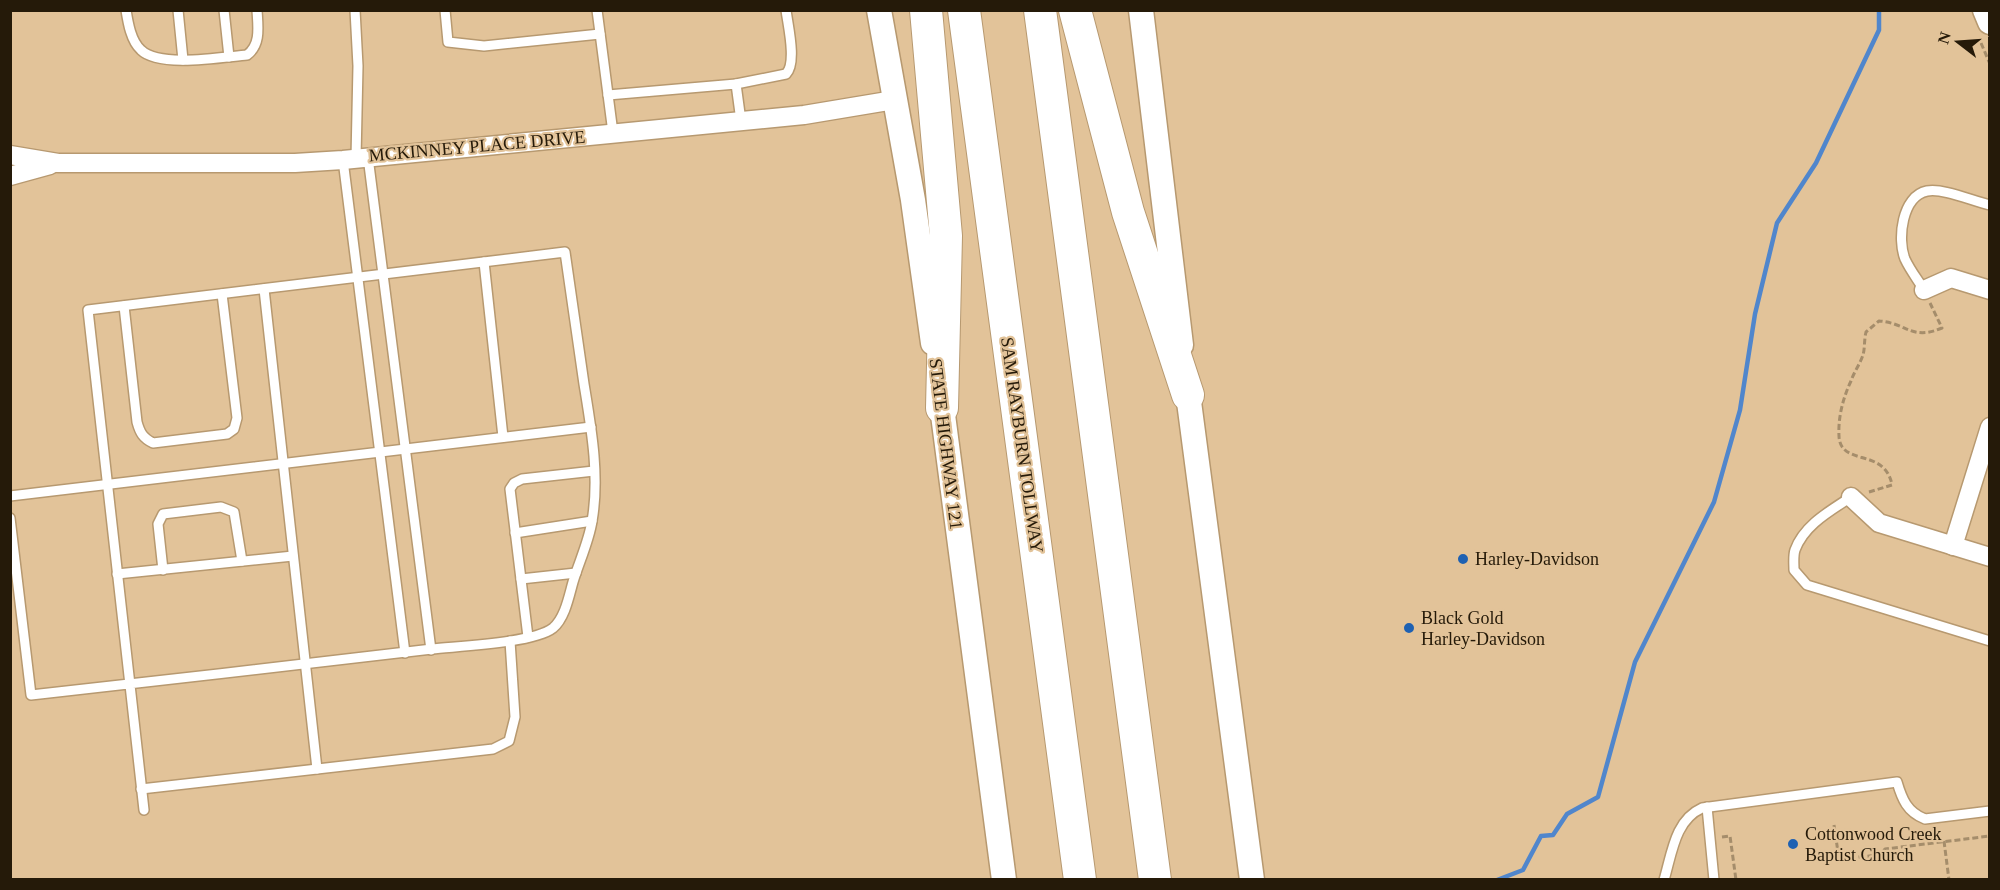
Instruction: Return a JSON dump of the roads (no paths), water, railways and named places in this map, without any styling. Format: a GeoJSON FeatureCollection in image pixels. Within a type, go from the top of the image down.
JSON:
{"type":"FeatureCollection","features":[{"type":"Feature","properties":{"kind":"highway"},"geometry":{"type":"LineString","coordinates":[[926,10],[946,236],[942,408]]}},
{"type":"Feature","properties":{"kind":"highway","name":"SAM RAYBURN TOLLWAY"},"geometry":{"type":"LineString","coordinates":[[964,10],[1080,879]]}},
{"type":"Feature","properties":{"kind":"highway"},"geometry":{"type":"LineString","coordinates":[[1040,10],[1155,879]]}},
{"type":"Feature","properties":{"kind":"highway"},"geometry":{"type":"LineString","coordinates":[[1075,10],[1128,212],[1188,395]]}},
{"type":"Feature","properties":{"kind":"main road","name":"STATE HIGHWAY 121"},"geometry":{"type":"LineString","coordinates":[[879,10],[914,200],[1004,879]]}},
{"type":"Feature","properties":{"kind":"main road"},"geometry":{"type":"LineString","coordinates":[[1141,10],[1188,395],[1252,879]]}},
{"type":"Feature","properties":{"kind":"main road"},"geometry":{"type":"LineString","coordinates":[[1985,10],[1985,32]]}},
{"type":"Feature","properties":{"kind":"street","name":"MCKINNEY PLACE DRIVE"},"geometry":{"type":"LineString","coordinates":[[10,155],[57,163],[295,163],[804,115],[894,100]]}},
{"type":"Feature","properties":{"kind":"street","name":"MCKINNEY PLACE DRIVE"},"geometry":{"type":"LineString","coordinates":[[10,176],[57,163]]}},
{"type":"Feature","properties":{"kind":"street"},"geometry":{"type":"LineString","coordinates":[[1924,290],[1951,278],[1989,290]]}},
{"type":"Feature","properties":{"kind":"street"},"geometry":{"type":"LineString","coordinates":[[1953,546],[1989,427]]}},
{"type":"Feature","properties":{"kind":"street"},"geometry":{"type":"LineString","coordinates":[[1851,497],[1879,523],[1989,557]]}},
{"type":"Feature","properties":{"kind":"lane"},"geometry":{"type":"LineString","coordinates":[[126,10],[134,39],[141,51],[155,58],[172,60],[248,56],[254,50],[258,37],[257,10]]}},
{"type":"Feature","properties":{"kind":"lane"},"geometry":{"type":"LineString","coordinates":[[178,10],[183,60]]}},
{"type":"Feature","properties":{"kind":"lane"},"geometry":{"type":"LineString","coordinates":[[224,10],[229,57]]}},
{"type":"Feature","properties":{"kind":"lane"},"geometry":{"type":"LineString","coordinates":[[355,10],[358,66],[357,278],[405,653]]}},
{"type":"Feature","properties":{"kind":"lane"},"geometry":{"type":"LineString","coordinates":[[445,10],[448,42],[484,45],[600,34]]}},
{"type":"Feature","properties":{"kind":"lane"},"geometry":{"type":"LineString","coordinates":[[597,10],[613,133]]}},
{"type":"Feature","properties":{"kind":"lane"},"geometry":{"type":"LineString","coordinates":[[608,94],[736,84],[786,74],[790,70],[792,61],[786,10]]}},
{"type":"Feature","properties":{"kind":"lane"},"geometry":{"type":"LineString","coordinates":[[736,84],[741,121]]}},
{"type":"Feature","properties":{"kind":"lane"},"geometry":{"type":"LineString","coordinates":[[356,158],[382,275],[431,650]]}},
{"type":"Feature","properties":{"kind":"lane"},"geometry":{"type":"LineString","coordinates":[[1924,290],[1906,260],[1901,245],[1903,224],[1914,197],[1925,192],[1938,191],[1989,205]]}},
{"type":"Feature","properties":{"kind":"lane"},"geometry":{"type":"LineString","coordinates":[[10,518],[31,695],[129,684],[304,664],[510,641],[554,628],[563,614],[592,521],[595,490],[591,427],[564,252],[88,310],[106,484],[117,574],[129,684],[141,789],[144,810]]}},
{"type":"Feature","properties":{"kind":"lane"},"geometry":{"type":"LineString","coordinates":[[484,262],[503,437]]}},
{"type":"Feature","properties":{"kind":"lane"},"geometry":{"type":"LineString","coordinates":[[264,290],[317,769]]}},
{"type":"Feature","properties":{"kind":"lane"},"geometry":{"type":"LineString","coordinates":[[124,306],[140,432],[153,443],[227,434],[234,429],[237,418],[222,294]]}},
{"type":"Feature","properties":{"kind":"lane"},"geometry":{"type":"LineString","coordinates":[[10,496],[591,427]]}},
{"type":"Feature","properties":{"kind":"lane"},"geometry":{"type":"LineString","coordinates":[[528,637],[510,489],[514,483],[522,479],[594,471]]}},
{"type":"Feature","properties":{"kind":"lane"},"geometry":{"type":"LineString","coordinates":[[1851,497],[1815,521],[1795,551],[1794,570],[1807,585],[1989,641]]}},
{"type":"Feature","properties":{"kind":"lane"},"geometry":{"type":"LineString","coordinates":[[163,570],[158,524],[164,514],[221,507],[234,512],[243,561]]}},
{"type":"Feature","properties":{"kind":"lane"},"geometry":{"type":"LineString","coordinates":[[515,533],[592,521]]}},
{"type":"Feature","properties":{"kind":"lane"},"geometry":{"type":"LineString","coordinates":[[117,574],[293,556]]}},
{"type":"Feature","properties":{"kind":"lane"},"geometry":{"type":"LineString","coordinates":[[521,579],[576,573]]}},
{"type":"Feature","properties":{"kind":"lane"},"geometry":{"type":"LineString","coordinates":[[141,789],[493,749],[509,741],[515,717],[510,641]]}},
{"type":"Feature","properties":{"kind":"lane"},"geometry":{"type":"LineString","coordinates":[[1664,879],[1683,822],[1692,813],[1707,807],[1897,782],[1903,800],[1910,810],[1925,819],[1989,811]]}},
{"type":"Feature","properties":{"kind":"lane"},"geometry":{"type":"LineString","coordinates":[[1707,807],[1714,879]]}},
{"type":"Feature","properties":{"kind":"waterway"},"geometry":{"type":"LineString","coordinates":[[1497,880],[1523,870],[1541,836],[1553,835],[1567,814],[1598,797],[1635,662],[1714,502],[1740,410],[1755,314],[1777,223],[1816,163],[1879,30],[1879,10]]}},
{"type":"Feature","properties":{"kind":"place","name":"Harley-Davidson"},"geometry":{"type":"Point","coordinates":[1463,559]}},
{"type":"Feature","properties":{"kind":"place","name":"Black Gold Harley-Davidson"},"geometry":{"type":"Point","coordinates":[1409,628]}},
{"type":"Feature","properties":{"kind":"place","name":"Cottonwood Creek Baptist Church"},"geometry":{"type":"Point","coordinates":[1793,844]}}]}
